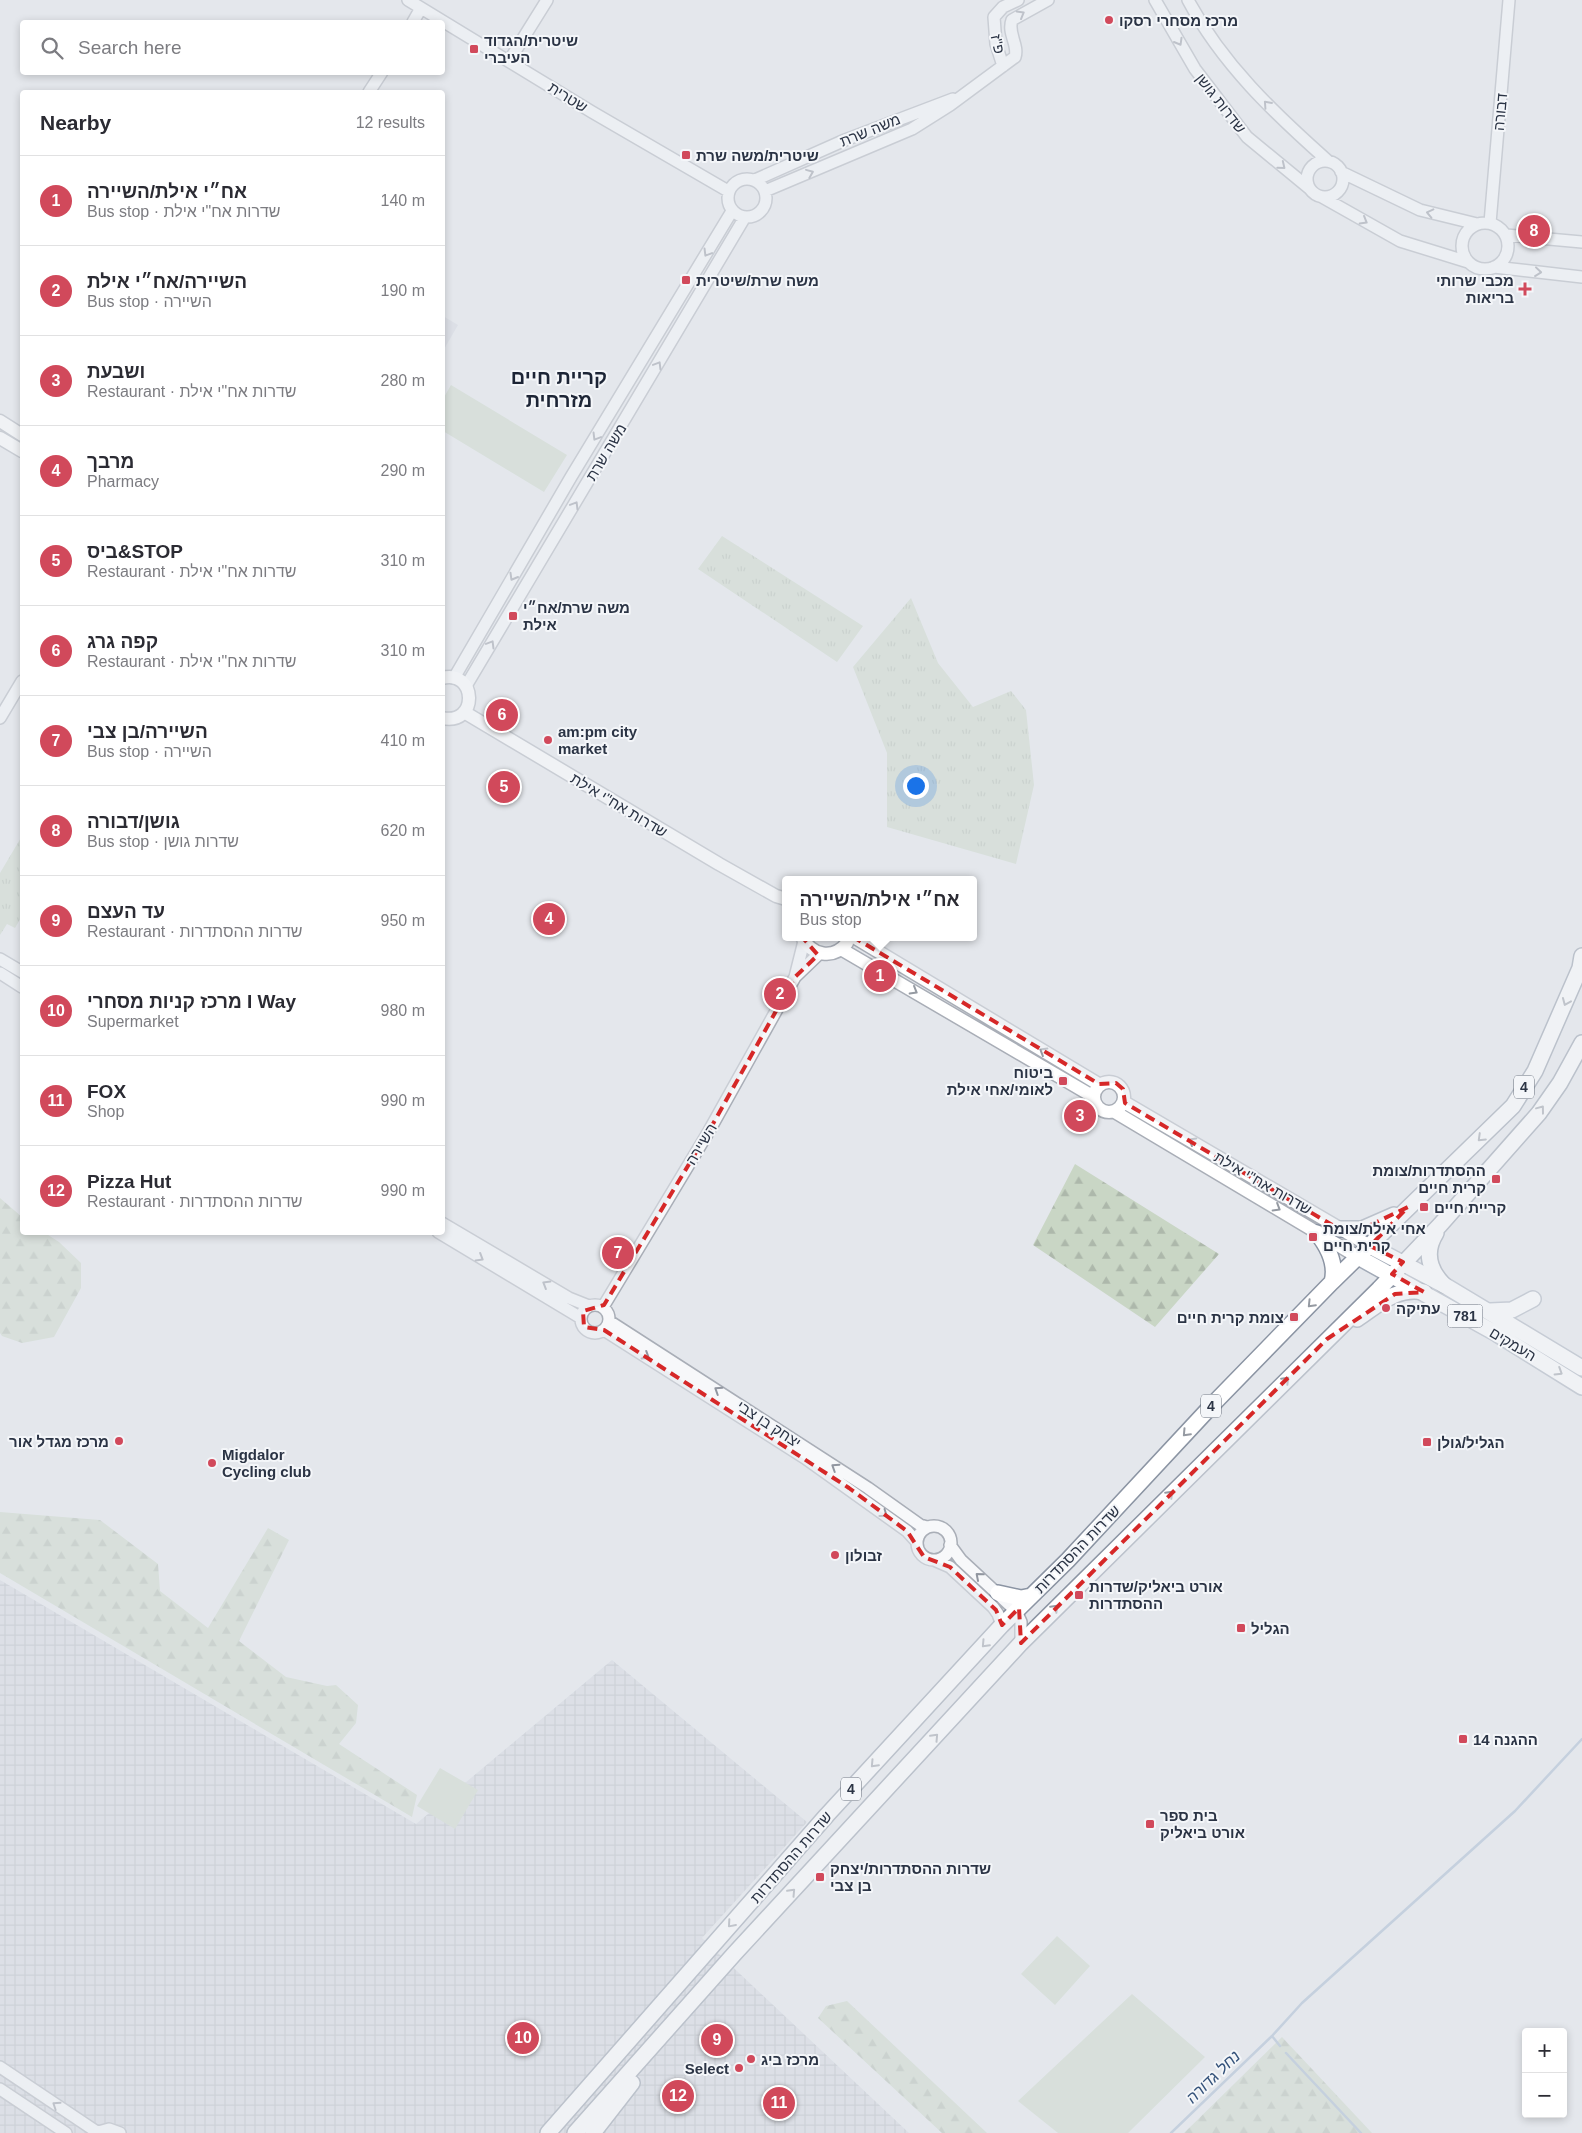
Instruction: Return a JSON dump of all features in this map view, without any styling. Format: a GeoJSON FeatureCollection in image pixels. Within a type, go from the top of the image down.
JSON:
{"type":"FeatureCollection","features":[{"type":"Feature","properties":{"kind":"main road"},"geometry":{"type":"LineString","coordinates":[[0,421],[20,433]]}},
{"type":"Feature","properties":{"kind":"main road"},"geometry":{"type":"LineString","coordinates":[[0,438],[20,450]]}},
{"type":"Feature","properties":{"kind":"main road"},"geometry":{"type":"LineString","coordinates":[[445,718],[451,719],[464,712],[470,696],[466,686],[448,678]]}},
{"type":"Feature","properties":{"kind":"main road","name":"שדרות אח\"י אילת"},"geometry":{"type":"LineString","coordinates":[[464,712],[710,859],[781,897]]}},
{"type":"Feature","properties":{"kind":"main road"},"geometry":{"type":"LineString","coordinates":[[805,941],[812,950],[820,953],[835,953],[847,941]]}},
{"type":"Feature","properties":{"kind":"main road"},"geometry":{"type":"LineString","coordinates":[[861,941],[1100,1085]]}},
{"type":"Feature","properties":{"kind":"main road"},"geometry":{"type":"LineString","coordinates":[[841,949],[1094,1097]]}},
{"type":"Feature","properties":{"kind":"main road","name":"שדרות ההסתדרות"},"geometry":{"type":"LineString","coordinates":[[548,2133],[827,1815],[1002,1625],[1068,1560],[1216,1401],[1332,1282],[1513,1106],[1535,1071],[1580,968],[1582,956]]}},
{"type":"Feature","properties":{"kind":"main road","name":"שדרות ההסתדרות"},"geometry":{"type":"LineString","coordinates":[[576,2133],[735,1953],[1021,1643],[1440,1225],[1539,1113],[1560,1083],[1582,1043]]}},
{"type":"Feature","properties":{"kind":"main road"},"geometry":{"type":"LineString","coordinates":[[1112,1082],[1120,1086],[1124,1093],[1124,1102],[1115,1112],[1101,1110],[1097,1107],[1094,1097],[1100,1085],[1112,1082]]}},
{"type":"Feature","properties":{"kind":"main road","name":"שדרות אח\"י אילת"},"geometry":{"type":"LineString","coordinates":[[1124,1102],[1370,1246],[1403,1262]]}},
{"type":"Feature","properties":{"kind":"main road","name":"שדרות אח\"י אילת"},"geometry":{"type":"LineString","coordinates":[[1115,1112],[1317,1233],[1391,1274]]}},
{"type":"Feature","properties":{"kind":"main road"},"geometry":{"type":"LineString","coordinates":[[1340,1228],[1362,1229],[1386,1220],[1408,1207]]}},
{"type":"Feature","properties":{"kind":"main road"},"geometry":{"type":"LineString","coordinates":[[1440,1225],[1431,1241],[1428,1253],[1433,1272],[1444,1285]]}},
{"type":"Feature","properties":{"kind":"main road"},"geometry":{"type":"LineString","coordinates":[[1317,1233],[1330,1253],[1334,1271],[1332,1282]]}},
{"type":"Feature","properties":{"kind":"main road","name":"העמקים"},"geometry":{"type":"LineString","coordinates":[[1403,1262],[1490,1311],[1582,1368]]}},
{"type":"Feature","properties":{"kind":"main road","name":"העמקים"},"geometry":{"type":"LineString","coordinates":[[1391,1274],[1506,1340],[1582,1387]]}},
{"type":"Feature","properties":{"kind":"main road"},"geometry":{"type":"LineString","coordinates":[[1327,1339],[1395,1294],[1411,1290],[1424,1292]]}},
{"type":"Feature","properties":{"kind":"main road"},"geometry":{"type":"LineString","coordinates":[[1490,1311],[1512,1310],[1533,1299]]}},
{"type":"Feature","properties":{"kind":"main road"},"geometry":{"type":"LineString","coordinates":[[998,1593],[1021,1598],[1031,1596]]}},
{"type":"Feature","properties":{"kind":"main road"},"geometry":{"type":"LineString","coordinates":[[592,2133],[735,1953]]}},
{"type":"Feature","properties":{"kind":"main road"},"geometry":{"type":"LineString","coordinates":[[536,2133],[630,2032],[642,2025]]}},
{"type":"Feature","properties":{"kind":"street","name":"שטרית"},"geometry":{"type":"LineString","coordinates":[[408,0],[441,20]]}},
{"type":"Feature","properties":{"kind":"street"},"geometry":{"type":"LineString","coordinates":[[509,61],[547,0]]}},
{"type":"Feature","properties":{"kind":"street","name":"פ\"ז"},"geometry":{"type":"LineString","coordinates":[[1018,0],[1003,7],[994,17],[996,44],[1003,66],[1013,59],[1016,54],[1010,29],[1012,20],[1048,0]]}},
{"type":"Feature","properties":{"kind":"street","name":"שדרות גושן"},"geometry":{"type":"LineString","coordinates":[[1154,0],[1195,69],[1248,137],[1309,188]]}},
{"type":"Feature","properties":{"kind":"street","name":"שדרות גושן"},"geometry":{"type":"LineString","coordinates":[[1188,0],[1222,54],[1278,117],[1328,161]]}},
{"type":"Feature","properties":{"kind":"street","name":"דבורה"},"geometry":{"type":"LineString","coordinates":[[1490,223],[1509,0]]}},
{"type":"Feature","properties":{"kind":"street"},"geometry":{"type":"LineString","coordinates":[[414,20],[421,8]]}},
{"type":"Feature","properties":{"kind":"street","name":"שטרית"},"geometry":{"type":"LineString","coordinates":[[445,22],[592,112],[728,191]]}},
{"type":"Feature","properties":{"kind":"street","name":"משה שרת"},"geometry":{"type":"LineString","coordinates":[[765,191],[912,129],[960,98],[1003,66]]}},
{"type":"Feature","properties":{"kind":"street"},"geometry":{"type":"LineString","coordinates":[[370,90],[380,75]]}},
{"type":"Feature","properties":{"kind":"street","name":"משה שרת"},"geometry":{"type":"LineString","coordinates":[[755,180],[947,99],[960,98]]}},
{"type":"Feature","properties":{"kind":"street"},"geometry":{"type":"LineString","coordinates":[[1494,267],[1501,263],[1508,250],[1506,235],[1497,226],[1490,223],[1477,224],[1420,210],[1341,172],[1333,163],[1328,161],[1316,163],[1312,167],[1307,177],[1309,188],[1314,193],[1400,241],[1468,262],[1482,269],[1494,267],[1582,277]]}},
{"type":"Feature","properties":{"kind":"street"},"geometry":{"type":"LineString","coordinates":[[1322,196],[1332,195],[1340,188],[1342,182],[1341,172]]}},
{"type":"Feature","properties":{"kind":"street"},"geometry":{"type":"LineString","coordinates":[[739,180],[755,180],[765,191],[765,204],[762,210],[751,217],[745,217],[732,211],[727,202],[728,191],[731,186],[739,180]]}},
{"type":"Feature","properties":{"kind":"street","name":"משה שרת"},"geometry":{"type":"LineString","coordinates":[[448,678],[572,477],[732,211]]}},
{"type":"Feature","properties":{"kind":"street","name":"משה שרת"},"geometry":{"type":"LineString","coordinates":[[466,686],[745,217]]}},
{"type":"Feature","properties":{"kind":"street"},"geometry":{"type":"LineString","coordinates":[[1468,262],[1462,248],[1463,240],[1466,234],[1477,224]]}},
{"type":"Feature","properties":{"kind":"street"},"geometry":{"type":"LineString","coordinates":[[1506,235],[1582,242]]}},
{"type":"Feature","properties":{"kind":"street"},"geometry":{"type":"LineString","coordinates":[[0,718],[20,684]]}},
{"type":"Feature","properties":{"kind":"street","name":"השיירה"},"geometry":{"type":"LineString","coordinates":[[602,1307],[709,1131],[794,977],[803,941]]}},
{"type":"Feature","properties":{"kind":"street","name":"השיירה"},"geometry":{"type":"LineString","coordinates":[[794,977],[820,953]]}},
{"type":"Feature","properties":{"kind":"street"},"geometry":{"type":"LineString","coordinates":[[0,958],[20,971]]}},
{"type":"Feature","properties":{"kind":"street"},"geometry":{"type":"LineString","coordinates":[[0,973],[20,986]]}},
{"type":"Feature","properties":{"kind":"street"},"geometry":{"type":"LineString","coordinates":[[445,1225],[569,1298],[589,1306],[598,1305],[602,1307],[608,1313],[607,1325],[600,1332],[591,1332],[584,1327],[581,1318],[583,1311],[589,1306]]}},
{"type":"Feature","properties":{"kind":"street"},"geometry":{"type":"LineString","coordinates":[[443,1235],[581,1318]]}},
{"type":"Feature","properties":{"kind":"street","name":"יצחק בן צבי"},"geometry":{"type":"LineString","coordinates":[[607,1325],[868,1488],[920,1525],[936,1526],[946,1532],[949,1536],[950,1545],[960,1560],[1016,1611]]}},
{"type":"Feature","properties":{"kind":"street","name":"יצחק בן צבי"},"geometry":{"type":"LineString","coordinates":[[607,1325],[812,1463],[907,1531],[917,1542],[920,1553],[928,1559],[950,1567],[993,1607],[1002,1625]]}},
{"type":"Feature","properties":{"kind":"street"},"geometry":{"type":"LineString","coordinates":[[917,1542],[921,1532],[928,1527]]}},
{"type":"Feature","properties":{"kind":"street"},"geometry":{"type":"LineString","coordinates":[[934,1560],[944,1556],[950,1545]]}},
{"type":"Feature","properties":{"kind":"street"},"geometry":{"type":"LineString","coordinates":[[1016,1611],[1020,1622],[1021,1643]]}},
{"type":"Feature","properties":{"kind":"street"},"geometry":{"type":"LineString","coordinates":[[0,2067],[96,2132],[109,2129],[120,2133]]}},
{"type":"Feature","properties":{"kind":"street"},"geometry":{"type":"LineString","coordinates":[[0,2089],[66,2133]]}},
{"type":"Feature","properties":{"kind":"highlighted area"},"geometry":{"type":"Polygon","coordinates":[[[824,904],[845,913],[850,935],[1099,1084],[1116,1083],[1123,1089],[1125,1103],[1339,1229],[1362,1229],[1408,1207],[1370,1246],[1403,1262],[1392,1274],[1424,1292],[1395,1294],[1327,1339],[1021,1643],[1019,1608],[1002,1625],[996,1610],[950,1567],[924,1557],[907,1531],[849,1488],[604,1330],[584,1327],[583,1311],[604,1305],[709,1131],[795,977],[818,955],[803,938],[802,923],[810,910],[824,904]]]}},
{"type":"Feature","properties":{"kind":"shaded area"},"geometry":{"type":"Polygon","coordinates":[[[445,317],[458,325],[445,348],[445,317]]]}},
{"type":"Feature","properties":{"kind":"shaded area"},"geometry":{"type":"Polygon","coordinates":[[[0,1580],[416,1824],[612,1660],[807,1822],[702,1938],[909,2133],[0,2133],[0,1580]]]}},
{"type":"Feature","properties":{"kind":"green space"},"geometry":{"type":"Polygon","coordinates":[[[451,385],[567,455],[544,492],[445,432],[445,396],[451,385]]]}},
{"type":"Feature","properties":{"kind":"green space"},"geometry":{"type":"Polygon","coordinates":[[[722,536],[863,626],[837,662],[698,569],[722,536]]]}},
{"type":"Feature","properties":{"kind":"green space"},"geometry":{"type":"Polygon","coordinates":[[[911,598],[938,663],[973,707],[1011,691],[1026,710],[1034,785],[1016,864],[887,827],[887,753],[853,667],[911,598]]]}},
{"type":"Feature","properties":{"kind":"green space"},"geometry":{"type":"Polygon","coordinates":[[[20,839],[20,919],[15,928],[7,924],[0,935],[0,873],[20,839]]]}},
{"type":"Feature","properties":{"kind":"green space"},"geometry":{"type":"Polygon","coordinates":[[[1075,1164],[1219,1254],[1155,1327],[1033,1245],[1075,1164]]]}},
{"type":"Feature","properties":{"kind":"green space"},"geometry":{"type":"Polygon","coordinates":[[[0,1198],[20,1215],[20,1235],[48,1235],[59,1242],[81,1263],[81,1288],[54,1337],[22,1343],[2,1336],[0,1333],[0,1198]]]}},
{"type":"Feature","properties":{"kind":"green space"},"geometry":{"type":"Polygon","coordinates":[[[0,1512],[100,1520],[158,1564],[160,1591],[208,1628],[268,1528],[289,1540],[239,1641],[286,1677],[327,1686],[336,1685],[358,1705],[356,1723],[339,1744],[417,1795],[412,1817],[0,1573],[0,1512]]]}},
{"type":"Feature","properties":{"kind":"green space"},"geometry":{"type":"Polygon","coordinates":[[[440,1768],[478,1790],[455,1829],[417,1806],[440,1768]]]}},
{"type":"Feature","properties":{"kind":"green space"},"geometry":{"type":"Polygon","coordinates":[[[1057,1936],[1090,1966],[1055,2005],[1021,1974],[1057,1936]]]}},
{"type":"Feature","properties":{"kind":"green space"},"geometry":{"type":"Polygon","coordinates":[[[1132,1994],[1205,2057],[1128,2133],[1058,2133],[1018,2101],[1132,1994]]]}},
{"type":"Feature","properties":{"kind":"green space"},"geometry":{"type":"Polygon","coordinates":[[[847,2001],[987,2133],[942,2133],[818,2018],[826,2006],[847,2001]]]}},
{"type":"Feature","properties":{"kind":"green space"},"geometry":{"type":"Polygon","coordinates":[[[1282,2037],[1372,2133],[1184,2133],[1282,2037]]]}},
{"type":"Feature","properties":{"kind":"waterway","name":"נחל גדורה"},"geometry":{"type":"LineString","coordinates":[[1171,2133],[1272,2036],[1302,2003],[1515,1811],[1582,1739]]}},
{"type":"Feature","properties":{"kind":"waterway"},"geometry":{"type":"LineString","coordinates":[[1272,2036],[1280,2046]]}},
{"type":"Feature","properties":{"kind":"waterway"},"geometry":{"type":"LineString","coordinates":[[1286,2053],[1361,2133]]}},
{"type":"Feature","properties":{"kind":"place","name":"מרכז מסחרי רסקו"},"geometry":{"type":"Point","coordinates":[1109,20]}},
{"type":"Feature","properties":{"kind":"place","name":"שיטרית/הגדוד העיברי"},"geometry":{"type":"Point","coordinates":[474,49]}},
{"type":"Feature","properties":{"kind":"place","name":"שיטרית/משה שרת"},"geometry":{"type":"Point","coordinates":[686,155]}},
{"type":"Feature","properties":{"kind":"place","name":"גושן/דבורה"},"geometry":{"type":"Point","coordinates":[1534,231]}},
{"type":"Feature","properties":{"kind":"place","name":"משה שרת/שיטרית"},"geometry":{"type":"Point","coordinates":[686,280]}},
{"type":"Feature","properties":{"kind":"place","name":"מכבי שרותי בריאות"},"geometry":{"type":"Point","coordinates":[1525,289]}},
{"type":"Feature","properties":{"kind":"place","name":"משה שרת/אח״י אילת"},"geometry":{"type":"Point","coordinates":[513,616]}},
{"type":"Feature","properties":{"kind":"place","name":"קפה גרג"},"geometry":{"type":"Point","coordinates":[502,715]}},
{"type":"Feature","properties":{"kind":"place","name":"am:pm city market"},"geometry":{"type":"Point","coordinates":[548,740]}},
{"type":"Feature","properties":{"kind":"place","name":"ביס&STOP"},"geometry":{"type":"Point","coordinates":[504,787]}},
{"type":"Feature","properties":{"kind":"place","name":"מרבך"},"geometry":{"type":"Point","coordinates":[549,919]}},
{"type":"Feature","properties":{"kind":"place","name":"אח״י אילת/השיירה"},"geometry":{"type":"Point","coordinates":[880,976]}},
{"type":"Feature","properties":{"kind":"place","name":"השיירה/אח״י אילת"},"geometry":{"type":"Point","coordinates":[780,994]}},
{"type":"Feature","properties":{"kind":"place","name":"ביטוח לאומי/אחי אילת"},"geometry":{"type":"Point","coordinates":[1063,1081]}},
{"type":"Feature","properties":{"kind":"place","name":"ושבעת"},"geometry":{"type":"Point","coordinates":[1080,1116]}},
{"type":"Feature","properties":{"kind":"place","name":"ההסתדרות/צומת קרית חיים"},"geometry":{"type":"Point","coordinates":[1496,1179]}},
{"type":"Feature","properties":{"kind":"place","name":"קריית חיים"},"geometry":{"type":"Point","coordinates":[1424,1207]}},
{"type":"Feature","properties":{"kind":"place","name":"אחי אילת/צומת קרית חיים"},"geometry":{"type":"Point","coordinates":[1313,1237]}},
{"type":"Feature","properties":{"kind":"place","name":"השיירה/בן צבי"},"geometry":{"type":"Point","coordinates":[618,1253]}},
{"type":"Feature","properties":{"kind":"place","name":"עתיקה"},"geometry":{"type":"Point","coordinates":[1386,1308]}},
{"type":"Feature","properties":{"kind":"place","name":"צומת קרית חיים"},"geometry":{"type":"Point","coordinates":[1294,1317]}},
{"type":"Feature","properties":{"kind":"place","name":"מרכז מגדל אור"},"geometry":{"type":"Point","coordinates":[119,1441]}},
{"type":"Feature","properties":{"kind":"place","name":"הגליל/גולן"},"geometry":{"type":"Point","coordinates":[1427,1442]}},
{"type":"Feature","properties":{"kind":"place","name":"Migdalor Cycling club"},"geometry":{"type":"Point","coordinates":[212,1463]}},
{"type":"Feature","properties":{"kind":"place","name":"זבולון"},"geometry":{"type":"Point","coordinates":[835,1555]}},
{"type":"Feature","properties":{"kind":"place","name":"אורט ביאליק/שדרות ההסתדרות"},"geometry":{"type":"Point","coordinates":[1079,1595]}},
{"type":"Feature","properties":{"kind":"place","name":"הגליל"},"geometry":{"type":"Point","coordinates":[1241,1628]}},
{"type":"Feature","properties":{"kind":"place","name":"ההגנה 14"},"geometry":{"type":"Point","coordinates":[1463,1739]}},
{"type":"Feature","properties":{"kind":"place","name":"בית ספר אורט ביאליק"},"geometry":{"type":"Point","coordinates":[1150,1824]}},
{"type":"Feature","properties":{"kind":"place","name":"שדרות ההסתדרות/יצחק בן צבי"},"geometry":{"type":"Point","coordinates":[820,1877]}},
{"type":"Feature","properties":{"kind":"place","name":"מרכז קניות מסחרי I Way"},"geometry":{"type":"Point","coordinates":[523,2038]}},
{"type":"Feature","properties":{"kind":"place","name":"עד העצם"},"geometry":{"type":"Point","coordinates":[717,2040]}},
{"type":"Feature","properties":{"kind":"place","name":"מרכז ביג"},"geometry":{"type":"Point","coordinates":[751,2059]}},
{"type":"Feature","properties":{"kind":"place","name":"Select"},"geometry":{"type":"Point","coordinates":[739,2068]}},
{"type":"Feature","properties":{"kind":"place","name":"Pizza Hut"},"geometry":{"type":"Point","coordinates":[678,2096]}},
{"type":"Feature","properties":{"kind":"place","name":"FOX"},"geometry":{"type":"Point","coordinates":[779,2103]}},
{"type":"Feature","properties":{"kind":"district","name":"קריית חיים מזרחית"},"geometry":{"type":"Point","coordinates":[559,388]}}]}
